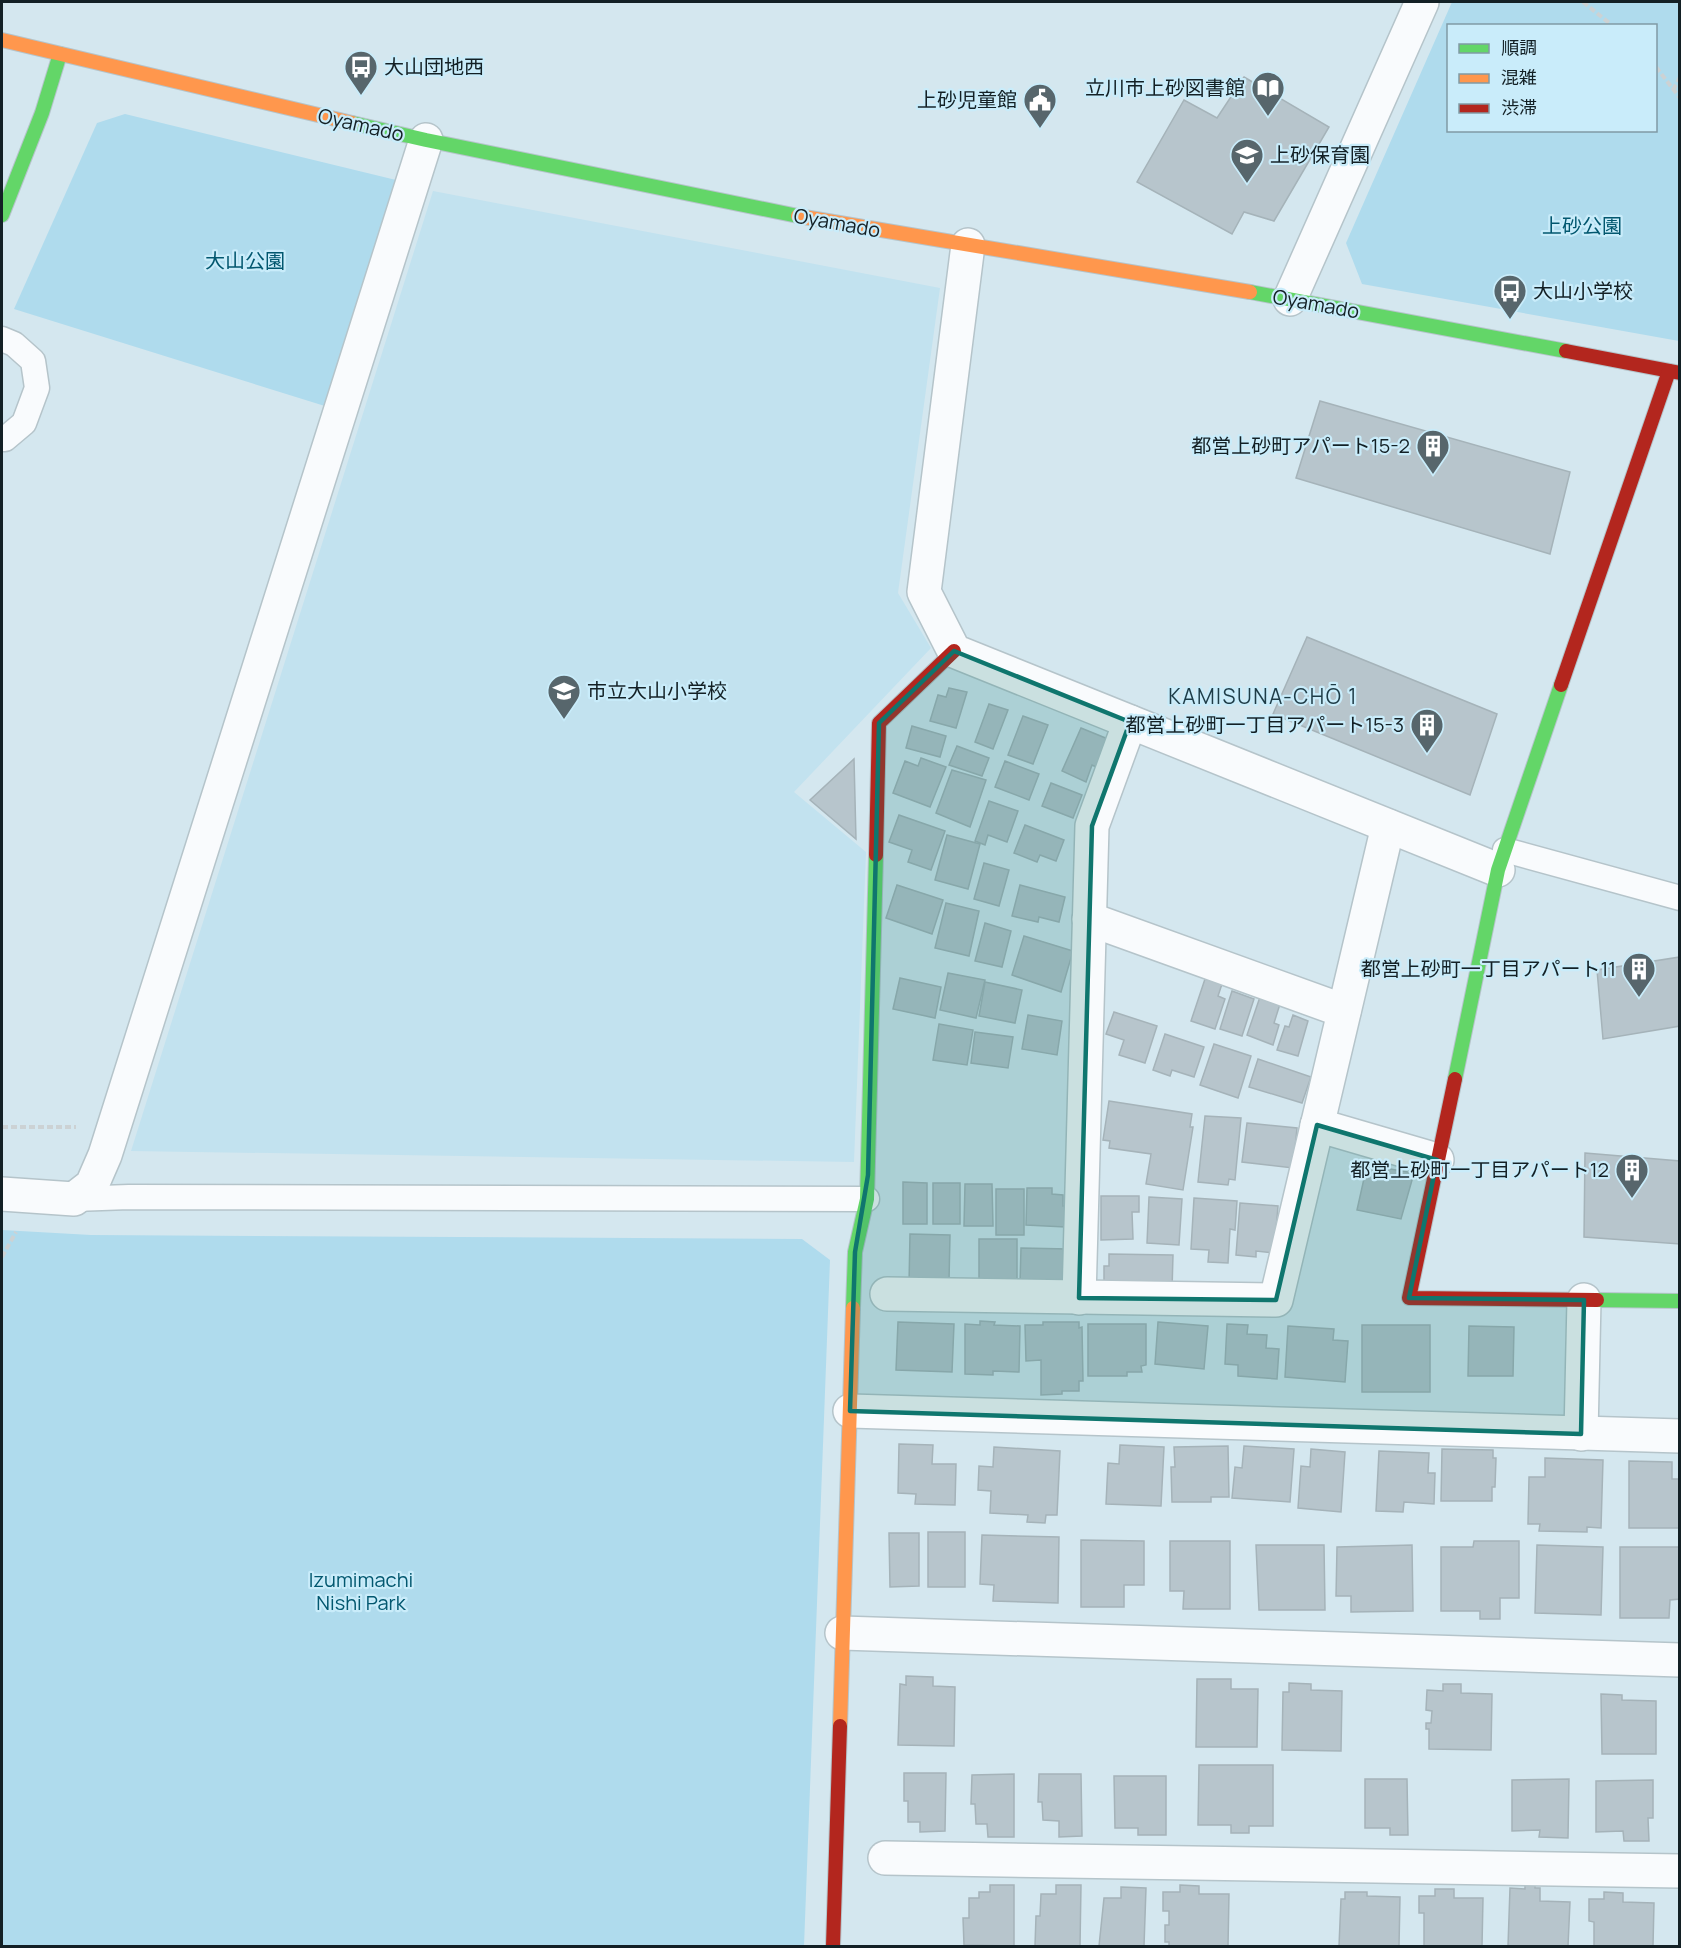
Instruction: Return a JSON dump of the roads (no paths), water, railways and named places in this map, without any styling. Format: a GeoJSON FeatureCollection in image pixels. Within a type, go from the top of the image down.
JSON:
{"type":"FeatureCollection","features":[{"type":"Feature","properties":{"kind":"street"},"geometry":{"type":"LineString","coordinates":[[1290,299],[1422,2]]}},
{"type":"Feature","properties":{"kind":"street","name":"Oyamado"},"geometry":{"type":"LineString","coordinates":[[2,40],[426,140],[796,216],[1290,299],[1674,372]]}},
{"type":"Feature","properties":{"kind":"street"},"geometry":{"type":"LineString","coordinates":[[2,215],[42,113],[60,54]]}},
{"type":"Feature","properties":{"kind":"street"},"geometry":{"type":"LineString","coordinates":[[2,1194],[74,1199],[92,1185],[105,1155],[426,140]]}},
{"type":"Feature","properties":{"kind":"street"},"geometry":{"type":"LineString","coordinates":[[968,245],[924,592],[954,651],[1388,826],[1502,860]]}},
{"type":"Feature","properties":{"kind":"street"},"geometry":{"type":"LineString","coordinates":[[1674,372],[1502,860],[1409,1298],[1680,1301]]}},
{"type":"Feature","properties":{"kind":"street"},"geometry":{"type":"LineString","coordinates":[[833,1947],[855,1252],[867,1199],[879,723],[954,651]]}},
{"type":"Feature","properties":{"kind":"street"},"geometry":{"type":"LineString","coordinates":[[1079,1298],[1092,826],[1130,722]]}},
{"type":"Feature","properties":{"kind":"street"},"geometry":{"type":"LineString","coordinates":[[888,1294],[1276,1300],[1388,826]]}},
{"type":"Feature","properties":{"kind":"street"},"geometry":{"type":"LineString","coordinates":[[1089,919],[1344,1011]]}},
{"type":"Feature","properties":{"kind":"street"},"geometry":{"type":"LineString","coordinates":[[1317,1125],[1437,1160]]}},
{"type":"Feature","properties":{"kind":"street"},"geometry":{"type":"LineString","coordinates":[[1581,1434],[1584,1300]]}},
{"type":"Feature","properties":{"kind":"street"},"geometry":{"type":"LineString","coordinates":[[850,1411],[1680,1436]]}},
{"type":"Feature","properties":{"kind":"street"},"geometry":{"type":"LineString","coordinates":[[842,1633],[1680,1660]]}},
{"type":"Feature","properties":{"kind":"street"},"geometry":{"type":"LineString","coordinates":[[885,1858],[1680,1871]]}},
{"type":"Feature","properties":{"kind":"lane"},"geometry":{"type":"LineString","coordinates":[[2,339],[14,344],[33,361],[37,388],[24,423],[2,439]]}},
{"type":"Feature","properties":{"kind":"lane"},"geometry":{"type":"LineString","coordinates":[[1502,860],[1680,898]]}},
{"type":"Feature","properties":{"kind":"lane"},"geometry":{"type":"LineString","coordinates":[[74,1199],[129,1197],[867,1199]]}},
{"type":"Feature","properties":{"kind":"place","name":"大山団地西"},"geometry":{"type":"Point","coordinates":[361,96]}},
{"type":"Feature","properties":{"kind":"place","name":"立川市上砂図書館"},"geometry":{"type":"Point","coordinates":[1268,117]}},
{"type":"Feature","properties":{"kind":"place","name":"上砂児童館"},"geometry":{"type":"Point","coordinates":[1040,129]}},
{"type":"Feature","properties":{"kind":"place","name":"上砂保育園"},"geometry":{"type":"Point","coordinates":[1247,184]}},
{"type":"Feature","properties":{"kind":"place","name":"大山小学校"},"geometry":{"type":"Point","coordinates":[1510,320]}},
{"type":"Feature","properties":{"kind":"place","name":"都営上砂町アパート15-2"},"geometry":{"type":"Point","coordinates":[1433,475]}},
{"type":"Feature","properties":{"kind":"place","name":"市立大山小学校"},"geometry":{"type":"Point","coordinates":[564,720]}},
{"type":"Feature","properties":{"kind":"place","name":"都営上砂町一丁目アパート15-3"},"geometry":{"type":"Point","coordinates":[1427,754]}},
{"type":"Feature","properties":{"kind":"place","name":"都営上砂町一丁目アパート11"},"geometry":{"type":"Point","coordinates":[1639,998]}},
{"type":"Feature","properties":{"kind":"place","name":"都営上砂町一丁目アパート12"},"geometry":{"type":"Point","coordinates":[1632,1199]}},
{"type":"Feature","properties":{"kind":"district","name":"KAMISUNA-CHŌ 1"},"geometry":{"type":"Point","coordinates":[1263,697]}},
{"type":"Feature","properties":{"kind":"park label","name":"上砂公園"},"geometry":{"type":"Point","coordinates":[1582,226]}},
{"type":"Feature","properties":{"kind":"park label","name":"大山公園"},"geometry":{"type":"Point","coordinates":[245,261]}},
{"type":"Feature","properties":{"kind":"park label","name":"Izumimachi Nishi Park"},"geometry":{"type":"Point","coordinates":[361,1592]}}]}
